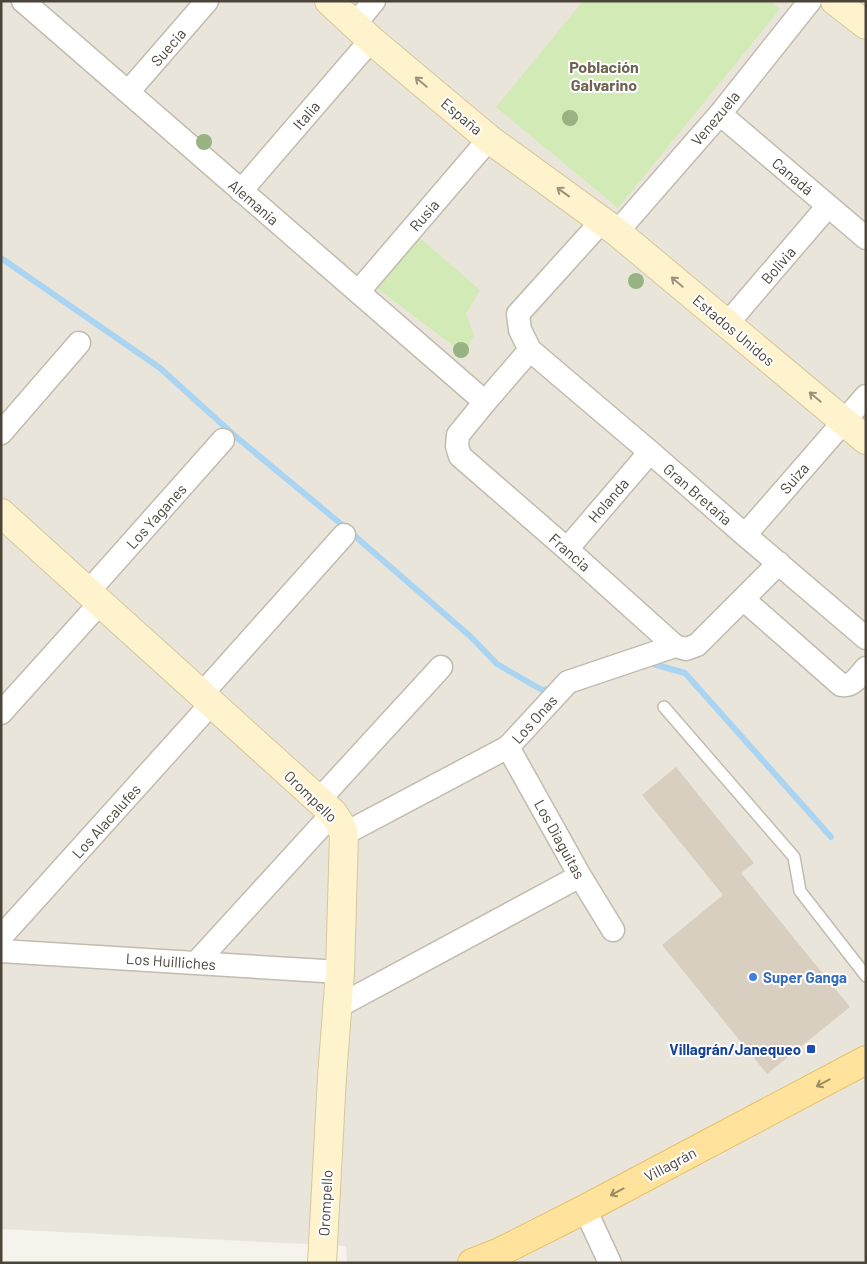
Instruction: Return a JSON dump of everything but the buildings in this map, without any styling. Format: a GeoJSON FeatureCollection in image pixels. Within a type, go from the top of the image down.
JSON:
{"type":"FeatureCollection","features":[{"type":"Feature","properties":{"kind":"main road","name":"Villagrán"},"geometry":{"type":"LineString","coordinates":[[472,1263],[500,1252],[585,1209],[866,1060]]}},
{"type":"Feature","properties":{"kind":"street","name":"Alemania"},"geometry":{"type":"LineString","coordinates":[[23,1],[485,402]]}},
{"type":"Feature","properties":{"kind":"street","name":"Suecia"},"geometry":{"type":"LineString","coordinates":[[128,92],[207,1]]}},
{"type":"Feature","properties":{"kind":"street","name":"España"},"geometry":{"type":"LineString","coordinates":[[329,1],[489,139],[610,227]]}},
{"type":"Feature","properties":{"kind":"street","name":"Italia"},"geometry":{"type":"LineString","coordinates":[[241,191],[363,32],[374,1]]}},
{"type":"Feature","properties":{"kind":"street","name":"Venezuela"},"geometry":{"type":"LineString","coordinates":[[530,350],[520,330],[518,314],[610,227],[720,114],[810,1]]}},
{"type":"Feature","properties":{"kind":"street"},"geometry":{"type":"LineString","coordinates":[[835,1],[866,25]]}},
{"type":"Feature","properties":{"kind":"street","name":"Canadá"},"geometry":{"type":"LineString","coordinates":[[720,114],[866,238]]}},
{"type":"Feature","properties":{"kind":"street","name":"Rusia"},"geometry":{"type":"LineString","coordinates":[[358,292],[489,139]]}},
{"type":"Feature","properties":{"kind":"street","name":"Bolivia"},"geometry":{"type":"LineString","coordinates":[[727,324],[828,206]]}},
{"type":"Feature","properties":{"kind":"street","name":"Estados Unidos"},"geometry":{"type":"LineString","coordinates":[[610,227],[866,440]]}},
{"type":"Feature","properties":{"kind":"street"},"geometry":{"type":"LineString","coordinates":[[1,433],[79,344]]}},
{"type":"Feature","properties":{"kind":"street","name":"Francia"},"geometry":{"type":"LineString","coordinates":[[530,350],[458,435],[457,446],[460,456],[675,646]]}},
{"type":"Feature","properties":{"kind":"street","name":"Gran Bretaña"},"geometry":{"type":"LineString","coordinates":[[530,350],[866,638]]}},
{"type":"Feature","properties":{"kind":"street","name":"Suiza"},"geometry":{"type":"LineString","coordinates":[[745,535],[866,396]]}},
{"type":"Feature","properties":{"kind":"street","name":"Los Yaganes"},"geometry":{"type":"LineString","coordinates":[[1,713],[223,440]]}},
{"type":"Feature","properties":{"kind":"street","name":"Holanda"},"geometry":{"type":"LineString","coordinates":[[566,549],[650,452]]}},
{"type":"Feature","properties":{"kind":"street","name":"Orompello"},"geometry":{"type":"LineString","coordinates":[[1,513],[331,816],[340,972],[332,1077],[322,1263]]}},
{"type":"Feature","properties":{"kind":"street","name":"Los Alacalufes"},"geometry":{"type":"LineString","coordinates":[[1,937],[206,700],[344,536]]}},
{"type":"Feature","properties":{"kind":"street"},"geometry":{"type":"LineString","coordinates":[[675,646],[686,649],[698,645],[779,563]]}},
{"type":"Feature","properties":{"kind":"street"},"geometry":{"type":"LineString","coordinates":[[743,599],[841,685],[847,686],[853,683],[866,668]]}},
{"type":"Feature","properties":{"kind":"street","name":"Los Onas"},"geometry":{"type":"LineString","coordinates":[[331,816],[508,747],[562,688],[675,646]]}},
{"type":"Feature","properties":{"kind":"street","name":"Los Onas"},"geometry":{"type":"LineString","coordinates":[[196,963],[331,816],[441,667]]}},
{"type":"Feature","properties":{"kind":"street","name":"Los Diaguitas"},"geometry":{"type":"LineString","coordinates":[[508,747],[580,876],[613,930]]}},
{"type":"Feature","properties":{"kind":"street"},"geometry":{"type":"LineString","coordinates":[[337,1007],[580,876]]}},
{"type":"Feature","properties":{"kind":"street","name":"Los Huilliches"},"geometry":{"type":"LineString","coordinates":[[1,951],[340,972]]}},
{"type":"Feature","properties":{"kind":"street"},"geometry":{"type":"LineString","coordinates":[[585,1209],[610,1263]]}},
{"type":"Feature","properties":{"kind":"lane"},"geometry":{"type":"LineString","coordinates":[[664,708],[794,857],[800,891],[866,976]]}},
{"type":"Feature","properties":{"kind":"shaded area"},"geometry":{"type":"Polygon","coordinates":[[[1,1],[866,1],[866,1263],[347,1263],[346,1246],[1,1229],[1,1]]]}},
{"type":"Feature","properties":{"kind":"green space"},"geometry":{"type":"Polygon","coordinates":[[[583,1],[770,1],[780,9],[618,208],[496,107],[583,1]]]}},
{"type":"Feature","properties":{"kind":"green space"},"geometry":{"type":"Polygon","coordinates":[[[414,233],[480,290],[466,314],[474,335],[464,354],[373,285],[414,233]]]}},
{"type":"Feature","properties":{"kind":"waterway"},"geometry":{"type":"LineString","coordinates":[[1,258],[160,368],[235,436],[341,524],[471,637],[497,664],[542,690],[554,688]]}},
{"type":"Feature","properties":{"kind":"waterway"},"geometry":{"type":"LineString","coordinates":[[646,662],[685,673],[831,837]]}},
{"type":"Feature","properties":{"kind":"place","name":"Super Ganga"},"geometry":{"type":"Point","coordinates":[753,977]}},
{"type":"Feature","properties":{"kind":"place","name":"Villagrán/Janequeo"},"geometry":{"type":"Point","coordinates":[811,1049]}},
{"type":"Feature","properties":{"kind":"district","name":"Población Galvarino"},"geometry":{"type":"Point","coordinates":[604,75]}}]}
